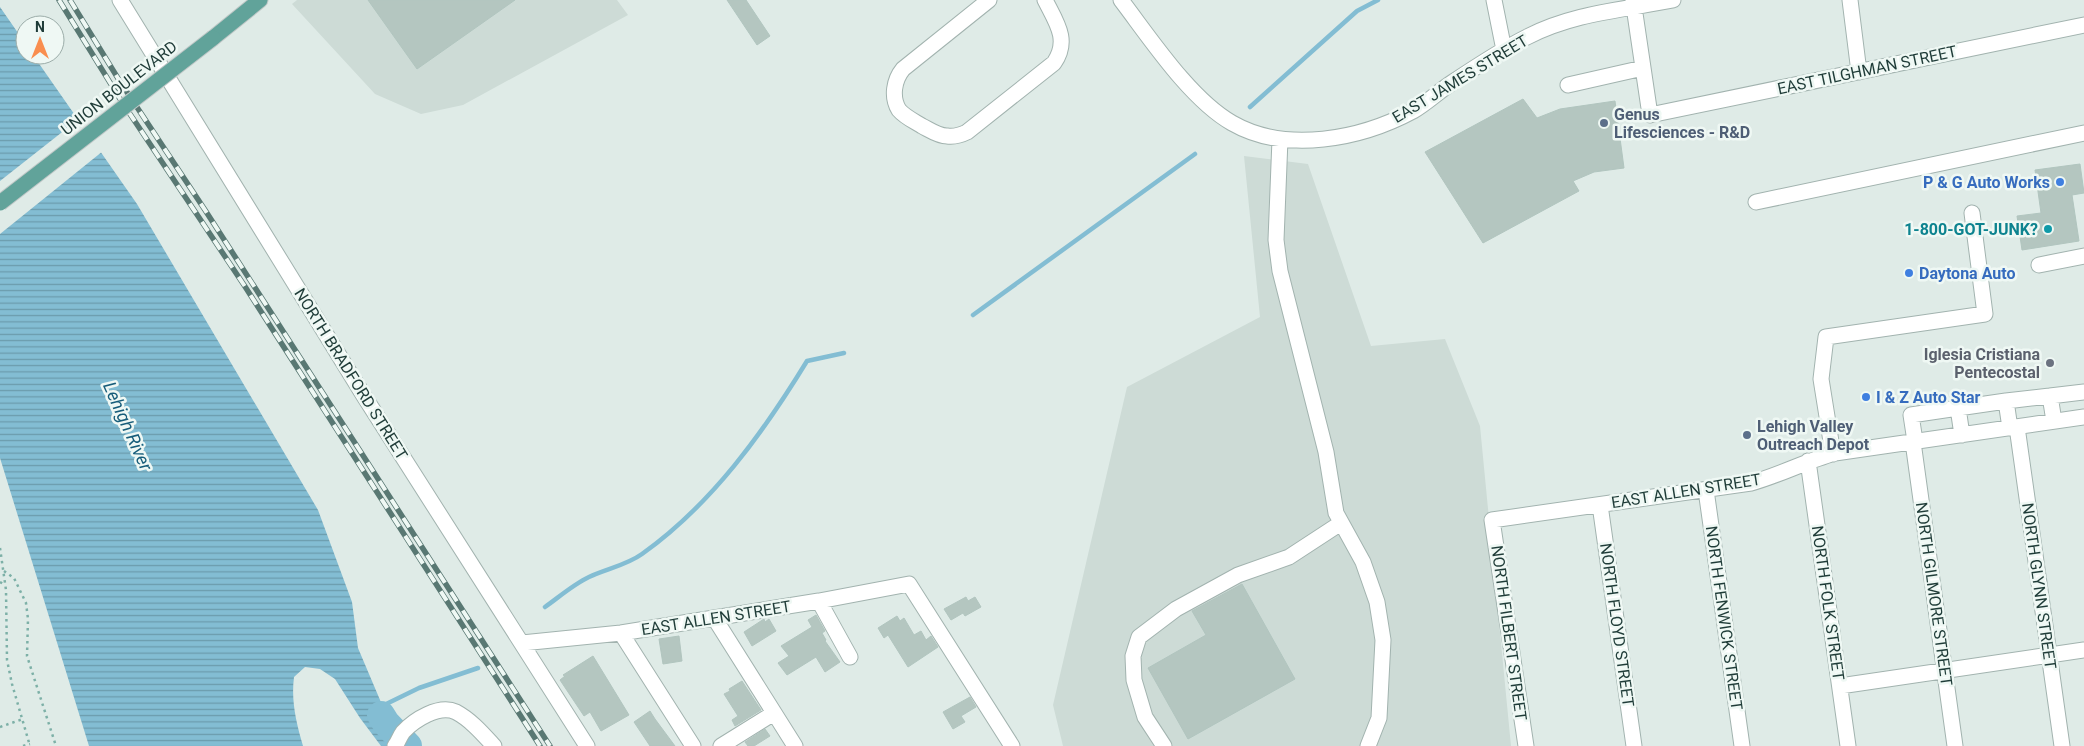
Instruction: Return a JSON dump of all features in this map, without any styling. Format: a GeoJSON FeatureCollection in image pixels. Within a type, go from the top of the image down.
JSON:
{"type":"FeatureCollection","features":[{"type":"Feature","properties":{"kind":"main road","name":"UNION BOULEVARD"},"geometry":{"type":"LineString","coordinates":[[0,203],[260,0]]}},
{"type":"Feature","properties":{"kind":"street","name":"NORTH BRADFORD STREET"},"geometry":{"type":"LineString","coordinates":[[120,0],[364,396],[586,746]]}},
{"type":"Feature","properties":{"kind":"street"},"geometry":{"type":"LineString","coordinates":[[989,0],[903,69],[896,78],[894,88],[899,109],[908,118],[935,134],[948,136],[967,132],[1054,63],[1060,54],[1062,42],[1059,28],[1045,0]]}},
{"type":"Feature","properties":{"kind":"street","name":"EAST JAMES STREET"},"geometry":{"type":"LineString","coordinates":[[1121,0],[1172,67],[1197,94],[1230,122],[1259,134],[1306,140],[1332,138],[1368,130],[1392,121],[1415,109],[1452,83],[1528,36],[1571,20],[1634,4],[1673,0]]}},
{"type":"Feature","properties":{"kind":"street"},"geometry":{"type":"LineString","coordinates":[[1494,0],[1504,50]]}},
{"type":"Feature","properties":{"kind":"street"},"geometry":{"type":"LineString","coordinates":[[1850,0],[1859,72]]}},
{"type":"Feature","properties":{"kind":"street"},"geometry":{"type":"LineString","coordinates":[[1568,85],[1643,68],[1634,4]]}},
{"type":"Feature","properties":{"kind":"street","name":"EAST TILGHMAN STREET"},"geometry":{"type":"LineString","coordinates":[[1643,68],[1650,115],[2084,25]]}},
{"type":"Feature","properties":{"kind":"street"},"geometry":{"type":"LineString","coordinates":[[1756,202],[2084,133]]}},
{"type":"Feature","properties":{"kind":"street"},"geometry":{"type":"LineString","coordinates":[[1280,138],[1276,240],[1280,271],[1326,452],[1336,513],[1366,570],[1377,602],[1383,640],[1379,718],[1368,746]]}},
{"type":"Feature","properties":{"kind":"street"},"geometry":{"type":"LineString","coordinates":[[1833,454],[1821,379],[1826,337],[1985,314],[1972,213]]}},
{"type":"Feature","properties":{"kind":"street"},"geometry":{"type":"LineString","coordinates":[[2039,265],[2084,256]]}},
{"type":"Feature","properties":{"kind":"street"},"geometry":{"type":"LineString","coordinates":[[1962,434],[1958,408],[2084,392]]}},
{"type":"Feature","properties":{"kind":"street"},"geometry":{"type":"LineString","coordinates":[[2050,396],[2054,421]]}},
{"type":"Feature","properties":{"kind":"street","name":"NORTH GLYNN STREET"},"geometry":{"type":"LineString","coordinates":[[2006,401],[2013,427],[2062,746]]}},
{"type":"Feature","properties":{"kind":"street","name":"NORTH GILMORE STREET"},"geometry":{"type":"LineString","coordinates":[[1955,746],[1911,414],[1958,408]]}},
{"type":"Feature","properties":{"kind":"street","name":"EAST ALLEN STREET"},"geometry":{"type":"LineString","coordinates":[[1492,520],[1751,483],[1769,478],[1808,461],[1833,454],[2084,417]]}},
{"type":"Feature","properties":{"kind":"street","name":"NORTH FOLK STREET"},"geometry":{"type":"LineString","coordinates":[[1808,461],[1848,746]]}},
{"type":"Feature","properties":{"kind":"street","name":"NORTH FENWICK STREET"},"geometry":{"type":"LineString","coordinates":[[1706,490],[1742,746]]}},
{"type":"Feature","properties":{"kind":"street","name":"NORTH FLOYD STREET"},"geometry":{"type":"LineString","coordinates":[[1600,504],[1634,746]]}},
{"type":"Feature","properties":{"kind":"street","name":"NORTH FILBERT STREET"},"geometry":{"type":"LineString","coordinates":[[1492,520],[1526,746]]}},
{"type":"Feature","properties":{"kind":"street"},"geometry":{"type":"LineString","coordinates":[[1164,746],[1145,717],[1134,680],[1134,656],[1139,636],[1176,609],[1238,575],[1289,556],[1341,524]]}},
{"type":"Feature","properties":{"kind":"street","name":"EAST ALLEN STREET"},"geometry":{"type":"LineString","coordinates":[[522,643],[621,633],[819,601],[909,584],[1012,746]]}},
{"type":"Feature","properties":{"kind":"street"},"geometry":{"type":"LineString","coordinates":[[819,601],[850,657]]}},
{"type":"Feature","properties":{"kind":"street"},"geometry":{"type":"LineString","coordinates":[[715,618],[795,746]]}},
{"type":"Feature","properties":{"kind":"street"},"geometry":{"type":"LineString","coordinates":[[621,633],[693,746]]}},
{"type":"Feature","properties":{"kind":"street"},"geometry":{"type":"LineString","coordinates":[[1840,686],[2084,650]]}},
{"type":"Feature","properties":{"kind":"street"},"geometry":{"type":"LineString","coordinates":[[395,746],[403,733],[427,714],[438,711],[454,711],[473,724],[494,746]]}},
{"type":"Feature","properties":{"kind":"street"},"geometry":{"type":"LineString","coordinates":[[721,746],[774,713]]}},
{"type":"Feature","properties":{"kind":"path"},"geometry":{"type":"LineString","coordinates":[[0,548],[5,585],[7,660],[30,745],[23,746]]}},
{"type":"Feature","properties":{"kind":"path"},"geometry":{"type":"LineString","coordinates":[[3,570],[14,578],[26,604],[28,618],[27,656],[56,746]]}},
{"type":"Feature","properties":{"kind":"path"},"geometry":{"type":"LineString","coordinates":[[0,582],[5,585]]}},
{"type":"Feature","properties":{"kind":"path"},"geometry":{"type":"LineString","coordinates":[[0,727],[22,719]]}},
{"type":"Feature","properties":{"kind":"shaded area"},"geometry":{"type":"Polygon","coordinates":[[[297,0],[617,0],[628,15],[463,105],[421,114],[375,94],[292,4],[297,0]]]}},
{"type":"Feature","properties":{"kind":"shaded area"},"geometry":{"type":"Polygon","coordinates":[[[1244,156],[1308,164],[1371,346],[1445,339],[1480,426],[1511,746],[1063,746],[1053,705],[1127,387],[1260,317],[1244,156]]]}},
{"type":"Feature","properties":{"kind":"water","name":"Lehigh River"},"geometry":{"type":"Polygon","coordinates":[[[0,7],[15,29],[15,65],[40,65],[137,204],[318,510],[352,602],[358,648],[383,707],[406,746],[381,746],[335,679],[320,669],[305,667],[294,677],[293,686],[295,712],[303,746],[89,746],[0,458],[0,7]]]}},
{"type":"Feature","properties":{"kind":"pier"},"geometry":{"type":"Polygon","coordinates":[[[80,118],[103,151],[0,234],[0,181],[80,118]]]}},
{"type":"Feature","properties":{"kind":"building"},"geometry":{"type":"Polygon","coordinates":[[[368,0],[515,0],[417,69],[368,0]]]}},
{"type":"Feature","properties":{"kind":"building"},"geometry":{"type":"Polygon","coordinates":[[[727,0],[746,0],[770,36],[757,45],[727,0]]]}},
{"type":"Feature","properties":{"kind":"building"},"geometry":{"type":"Polygon","coordinates":[[[1523,99],[1537,118],[1560,109],[1615,101],[1624,168],[1594,172],[1573,181],[1579,191],[1483,243],[1425,152],[1523,99]]]}},
{"type":"Feature","properties":{"kind":"building"},"geometry":{"type":"Polygon","coordinates":[[[2080,164],[2084,193],[2072,195],[2079,241],[2022,250],[2017,216],[2041,213],[2035,170],[2080,164]]]}},
{"type":"Feature","properties":{"kind":"building"},"geometry":{"type":"Polygon","coordinates":[[[1242,584],[1295,679],[1188,739],[1148,668],[1206,635],[1192,611],[1242,584]]]}},
{"type":"Feature","properties":{"kind":"building"},"geometry":{"type":"Polygon","coordinates":[[[966,597],[968,601],[975,597],[981,607],[965,616],[963,613],[951,620],[944,609],[966,597]]]}},
{"type":"Feature","properties":{"kind":"building"},"geometry":{"type":"Polygon","coordinates":[[[816,615],[825,631],[822,633],[825,641],[840,662],[825,672],[816,657],[787,675],[778,663],[789,656],[781,646],[812,627],[808,620],[816,615]]]}},
{"type":"Feature","properties":{"kind":"building"},"geometry":{"type":"Polygon","coordinates":[[[897,616],[900,621],[904,618],[914,635],[921,631],[926,640],[931,636],[938,647],[908,667],[888,635],[884,638],[878,628],[897,616]]]}},
{"type":"Feature","properties":{"kind":"building"},"geometry":{"type":"Polygon","coordinates":[[[764,619],[765,622],[769,619],[776,631],[752,646],[744,632],[764,619]]]}},
{"type":"Feature","properties":{"kind":"building"},"geometry":{"type":"Polygon","coordinates":[[[679,636],[682,661],[663,664],[659,639],[679,636]]]}},
{"type":"Feature","properties":{"kind":"building"},"geometry":{"type":"Polygon","coordinates":[[[593,656],[629,715],[601,731],[590,712],[584,716],[560,680],[565,676],[563,675],[593,656]]]}},
{"type":"Feature","properties":{"kind":"building"},"geometry":{"type":"Polygon","coordinates":[[[742,681],[761,710],[735,726],[732,720],[738,716],[724,694],[742,681]]]}},
{"type":"Feature","properties":{"kind":"building"},"geometry":{"type":"Polygon","coordinates":[[[970,697],[976,707],[961,716],[965,722],[953,729],[943,712],[970,697]]]}},
{"type":"Feature","properties":{"kind":"building"},"geometry":{"type":"Polygon","coordinates":[[[650,711],[675,746],[650,746],[634,722],[650,711]]]}},
{"type":"Feature","properties":{"kind":"building"},"geometry":{"type":"Polygon","coordinates":[[[765,729],[770,736],[754,746],[748,746],[745,742],[765,729]]]}},
{"type":"Feature","properties":{"kind":"waterway"},"geometry":{"type":"LineString","coordinates":[[1250,107],[1357,11],[1378,0]]}},
{"type":"Feature","properties":{"kind":"waterway"},"geometry":{"type":"LineString","coordinates":[[973,315],[1195,154]]}},
{"type":"Feature","properties":{"kind":"waterway"},"geometry":{"type":"LineString","coordinates":[[545,607],[583,580],[636,558],[667,535],[691,513],[734,466],[754,441],[807,361],[844,353]]}},
{"type":"Feature","properties":{"kind":"waterway"},"geometry":{"type":"LineString","coordinates":[[380,707],[419,688],[478,668]]}},
{"type":"Feature","properties":{"kind":"waterway"},"geometry":{"type":"LineString","coordinates":[[381,715],[408,746]]}},
{"type":"Feature","properties":{"kind":"railway"},"geometry":{"type":"LineString","coordinates":[[59,0],[122,102],[244,285],[540,746]]}},
{"type":"Feature","properties":{"kind":"railway"},"geometry":{"type":"LineString","coordinates":[[70,0],[119,80],[205,210],[550,746]]}},
{"type":"Feature","properties":{"kind":"place","name":"Genus Lifesciences - R&D"},"geometry":{"type":"Point","coordinates":[1604,123]}},
{"type":"Feature","properties":{"kind":"place","name":"P & G Auto Works"},"geometry":{"type":"Point","coordinates":[2060,182]}},
{"type":"Feature","properties":{"kind":"place","name":"1-800-GOT-JUNK?"},"geometry":{"type":"Point","coordinates":[2048,229]}},
{"type":"Feature","properties":{"kind":"place","name":"Daytona Auto"},"geometry":{"type":"Point","coordinates":[1909,273]}},
{"type":"Feature","properties":{"kind":"place","name":"Iglesia Cristiana Pentecostal"},"geometry":{"type":"Point","coordinates":[2050,363]}},
{"type":"Feature","properties":{"kind":"place","name":"I & Z Auto Star"},"geometry":{"type":"Point","coordinates":[1866,397]}},
{"type":"Feature","properties":{"kind":"place","name":"Lehigh Valley Outreach Depot"},"geometry":{"type":"Point","coordinates":[1747,435]}}]}
